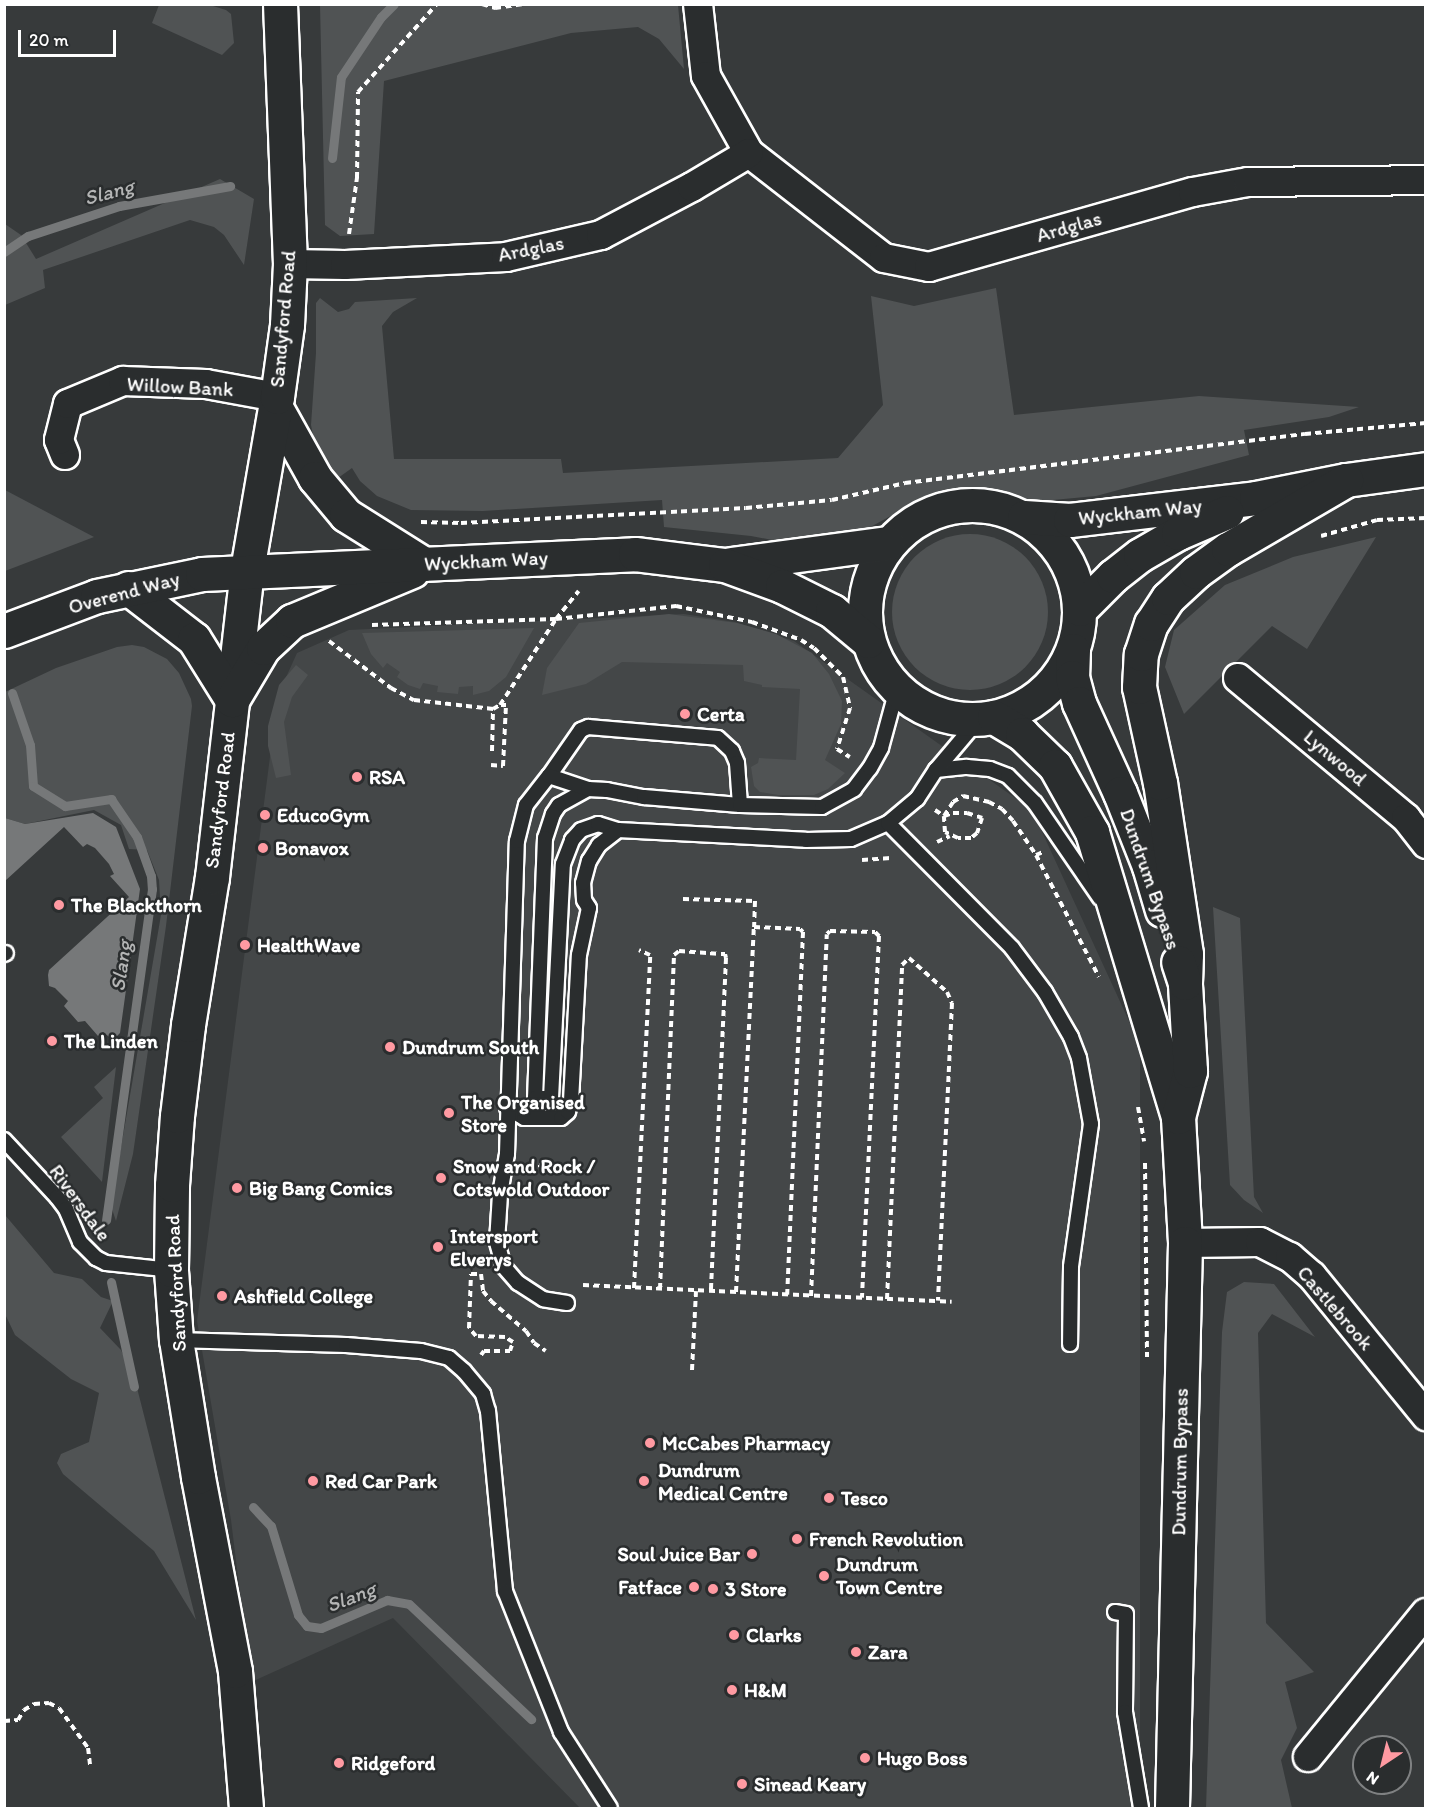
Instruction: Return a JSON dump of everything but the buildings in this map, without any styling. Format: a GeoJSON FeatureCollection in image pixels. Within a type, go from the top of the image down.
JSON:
{"type":"FeatureCollection","features":[{"type":"Feature","properties":{"kind":"main road","name":"Sandyford Road"},"geometry":{"type":"LineString","coordinates":[[246,1809],[235,1671],[198,1477],[176,1340],[171,1270],[172,1185],[177,1116],[188,1024],[212,877],[247,570],[287,325],[290,264],[280,4]]}},
{"type":"Feature","properties":{"kind":"main road"},"geometry":{"type":"LineString","coordinates":[[128,588],[194,639],[232,700],[262,648],[292,621],[397,579],[424,564],[346,515],[315,478],[276,401]]}},
{"type":"Feature","properties":{"kind":"main road","name":"Wyckham Way"},"geometry":{"type":"LineString","coordinates":[[1024,517],[1070,520],[1256,498],[1346,480],[1425,469]]}},
{"type":"Feature","properties":{"kind":"main road"},"geometry":{"type":"LineString","coordinates":[[1185,983],[1186,954],[1160,783],[1139,687],[1141,654],[1151,624],[1168,598],[1196,572],[1228,549],[1346,480]]}},
{"type":"Feature","properties":{"kind":"main road","name":"Wyckham Way"},"geometry":{"type":"LineString","coordinates":[[1080,609],[1113,576],[1140,555],[1178,533],[1256,498]]}},
{"type":"Feature","properties":{"kind":"main road"},"geometry":{"type":"LineString","coordinates":[[962,504],[994,506],[1024,517],[1051,539],[1070,566],[1080,609],[1073,650],[1061,672],[1047,689],[1030,702],[987,718],[961,718],[935,713],[915,703],[897,689],[877,662],[868,641],[864,613],[866,593],[874,567],[888,543],[900,530],[929,512],[962,504]]}},
{"type":"Feature","properties":{"kind":"main road","name":"Wyckham Way"},"geometry":{"type":"LineString","coordinates":[[247,570],[635,554],[724,564],[818,555],[888,543]]}},
{"type":"Feature","properties":{"kind":"main road","name":"Wyckham Way"},"geometry":{"type":"LineString","coordinates":[[724,564],[782,586],[832,611],[868,641]]}},
{"type":"Feature","properties":{"kind":"main road","name":"Overend Way"},"geometry":{"type":"LineString","coordinates":[[4,631],[98,596],[128,588],[177,578],[247,570]]}},
{"type":"Feature","properties":{"kind":"main road","name":"Dundrum Bypass"},"geometry":{"type":"LineString","coordinates":[[1073,650],[1072,677],[1079,703],[1120,793],[1149,866],[1185,983],[1190,1071],[1178,1116]]}},
{"type":"Feature","properties":{"kind":"main road","name":"Dundrum Bypass"},"geometry":{"type":"LineString","coordinates":[[987,718],[1038,747],[1055,766],[1074,796],[1092,832],[1178,1116],[1185,1243],[1172,1809]]}},
{"type":"Feature","properties":{"kind":"street","name":"Ardglas"},"geometry":{"type":"LineString","coordinates":[[698,4],[706,76],[749,153],[884,258],[929,267],[1193,192],[1248,182],[1425,180]]}},
{"type":"Feature","properties":{"kind":"street","name":"Ardglas"},"geometry":{"type":"LineString","coordinates":[[290,264],[345,266],[506,257],[601,235],[692,187],[749,153]]}},
{"type":"Feature","properties":{"kind":"street","name":"Willow Bank"},"geometry":{"type":"LineString","coordinates":[[65,455],[59,440],[69,404],[123,381],[206,384],[276,401]]}},
{"type":"Feature","properties":{"kind":"street","name":"Lynwood"},"geometry":{"type":"LineString","coordinates":[[1238,678],[1406,818],[1425,844]]}},
{"type":"Feature","properties":{"kind":"street","name":"Castlebrook"},"geometry":{"type":"LineString","coordinates":[[1185,1243],[1260,1242],[1290,1257],[1312,1276],[1425,1416]]}},
{"type":"Feature","properties":{"kind":"street"},"geometry":{"type":"LineString","coordinates":[[1308,1757],[1425,1613]]}},
{"type":"Feature","properties":{"kind":"lane"},"geometry":{"type":"LineString","coordinates":[[549,776],[588,789],[740,805],[822,807],[854,789],[870,768],[881,748],[897,689]]}},
{"type":"Feature","properties":{"kind":"lane"},"geometry":{"type":"LineString","coordinates":[[588,789],[559,805],[553,814],[545,838],[535,1098],[551,1098],[557,938],[564,856],[572,840],[581,830],[598,824],[618,830],[806,840],[851,839],[888,824],[916,799],[936,770],[987,718]]}},
{"type":"Feature","properties":{"kind":"lane"},"geometry":{"type":"LineString","coordinates":[[567,1303],[543,1299],[518,1283],[504,1267],[497,1242],[500,1194],[507,1154],[517,841],[526,806],[580,730],[588,727],[718,738],[732,751],[737,763],[740,805]]}},
{"type":"Feature","properties":{"kind":"lane"},"geometry":{"type":"LineString","coordinates":[[936,770],[967,767],[990,769],[1008,776],[1035,803],[1061,844],[1119,924]]}},
{"type":"Feature","properties":{"kind":"lane"},"geometry":{"type":"LineString","coordinates":[[888,824],[1012,948],[1045,992],[1071,1037],[1079,1058],[1091,1124],[1071,1267],[1070,1344]]}},
{"type":"Feature","properties":{"kind":"lane"},"geometry":{"type":"LineString","coordinates":[[507,1108],[524,1118],[561,1118],[568,1112],[571,1101],[579,955],[589,908],[584,900],[583,883],[589,861],[599,845],[618,830]]}},
{"type":"Feature","properties":{"kind":"lane","name":"Riversdale"},"geometry":{"type":"LineString","coordinates":[[4,1140],[57,1197],[66,1209],[80,1242],[96,1258],[106,1263],[171,1270]]}},
{"type":"Feature","properties":{"kind":"lane"},"geometry":{"type":"LineString","coordinates":[[176,1340],[421,1351],[449,1358],[464,1371],[483,1394],[488,1411],[505,1591],[561,1732],[610,1809]]}},
{"type":"Feature","properties":{"kind":"lane"},"geometry":{"type":"LineString","coordinates":[[1115,1612],[1126,1614],[1125,1712],[1142,1809]]}},
{"type":"Feature","properties":{"kind":"path"},"geometry":{"type":"LineString","coordinates":[[349,234],[357,178],[358,92],[437,4]]}},
{"type":"Feature","properties":{"kind":"path"},"geometry":{"type":"LineString","coordinates":[[482,4],[495,8],[522,4]]}},
{"type":"Feature","properties":{"kind":"path"},"geometry":{"type":"LineString","coordinates":[[418,522],[532,520],[746,508],[821,501],[905,483],[1305,434],[1425,423]]}},
{"type":"Feature","properties":{"kind":"path"},"geometry":{"type":"LineString","coordinates":[[1316,537],[1377,520],[1425,518]]}},
{"type":"Feature","properties":{"kind":"path"},"geometry":{"type":"LineString","coordinates":[[367,625],[556,619],[676,606],[752,622],[801,640],[814,648],[843,677],[850,708],[837,749],[870,768]]}},
{"type":"Feature","properties":{"kind":"path"},"geometry":{"type":"LineString","coordinates":[[328,640],[391,688],[414,700],[493,710],[500,705],[556,619]]}},
{"type":"Feature","properties":{"kind":"path"},"geometry":{"type":"LineString","coordinates":[[491,765],[503,766],[506,705],[500,705]]}},
{"type":"Feature","properties":{"kind":"path"},"geometry":{"type":"LineString","coordinates":[[492,751],[493,710]]}},
{"type":"Feature","properties":{"kind":"path"},"geometry":{"type":"LineString","coordinates":[[916,799],[944,816],[953,813],[967,813],[981,818],[981,826],[971,838],[950,836],[945,832],[944,816],[953,802],[963,796],[989,802],[1002,809],[1036,855],[1104,987]]}},
{"type":"Feature","properties":{"kind":"path"},"geometry":{"type":"LineString","coordinates":[[1036,855],[1061,844]]}},
{"type":"Feature","properties":{"kind":"path"},"geometry":{"type":"LineString","coordinates":[[683,899],[755,901],[736,1292]]}},
{"type":"Feature","properties":{"kind":"path"},"geometry":{"type":"LineString","coordinates":[[754,927],[800,928],[803,932],[787,1295]]}},
{"type":"Feature","properties":{"kind":"path"},"geometry":{"type":"LineString","coordinates":[[811,1296],[827,934],[830,931],[875,932],[879,936],[862,1298]]}},
{"type":"Feature","properties":{"kind":"path"},"geometry":{"type":"LineString","coordinates":[[634,1288],[650,955],[648,952],[639,950]]}},
{"type":"Feature","properties":{"kind":"path"},"geometry":{"type":"LineString","coordinates":[[660,1289],[674,955],[679,951],[725,954],[726,958],[711,1291]]}},
{"type":"Feature","properties":{"kind":"path"},"geometry":{"type":"LineString","coordinates":[[887,1299],[902,965],[909,958],[947,992],[952,1003],[938,1301]]}},
{"type":"Feature","properties":{"kind":"path"},"geometry":{"type":"LineString","coordinates":[[1137,1103],[1145,1145]]}},
{"type":"Feature","properties":{"kind":"path"},"geometry":{"type":"LineString","coordinates":[[507,1154],[522,1154],[522,1165],[581,1166]]}},
{"type":"Feature","properties":{"kind":"path"},"geometry":{"type":"LineString","coordinates":[[1145,1157],[1147,1360]]}},
{"type":"Feature","properties":{"kind":"path"},"geometry":{"type":"LineString","coordinates":[[484,1351],[510,1351],[513,1342],[505,1337],[476,1336],[469,1328],[471,1274],[481,1274],[483,1291],[491,1301],[526,1331],[534,1343],[546,1351]]}},
{"type":"Feature","properties":{"kind":"path"},"geometry":{"type":"LineString","coordinates":[[578,1284],[952,1302]]}},
{"type":"Feature","properties":{"kind":"path"},"geometry":{"type":"LineString","coordinates":[[692,1370],[696,1291]]}},
{"type":"Feature","properties":{"kind":"path"},"geometry":{"type":"LineString","coordinates":[[4,1721],[18,1720],[24,1710],[34,1704],[49,1703],[59,1708],[88,1748],[90,1765]]}},
{"type":"Feature","properties":{"kind":"shaded area"},"geometry":{"type":"Polygon","coordinates":[[[159,5],[213,6],[226,10],[231,14],[234,43],[222,55],[152,23],[159,5]]]}},
{"type":"Feature","properties":{"kind":"shaded area"},"geometry":{"type":"Polygon","coordinates":[[[320,5],[678,5],[684,69],[659,39],[638,27],[571,33],[384,81],[374,234],[340,236],[325,225],[320,5]]]}},
{"type":"Feature","properties":{"kind":"shaded area"},"geometry":{"type":"Polygon","coordinates":[[[220,179],[254,199],[244,265],[224,235],[214,227],[190,220],[43,270],[45,288],[5,305],[5,224],[21,235],[36,259],[220,179]]]}},
{"type":"Feature","properties":{"kind":"shaded area"},"geometry":{"type":"Polygon","coordinates":[[[996,288],[1014,415],[1199,396],[1359,407],[1329,417],[1244,430],[1249,455],[1096,496],[1031,502],[988,493],[942,492],[922,499],[863,531],[778,541],[664,527],[662,500],[483,511],[411,510],[377,496],[360,481],[352,468],[331,483],[315,445],[311,425],[316,353],[316,303],[320,298],[338,312],[349,309],[355,302],[417,298],[393,312],[382,326],[394,459],[561,459],[563,473],[838,458],[883,405],[871,296],[914,306],[996,288]]]}},
{"type":"Feature","properties":{"kind":"shaded area"},"geometry":{"type":"Polygon","coordinates":[[[5,490],[94,537],[5,571],[5,490]]]}},
{"type":"Feature","properties":{"kind":"shaded area"},"geometry":{"type":"Polygon","coordinates":[[[970,534],[1000,540],[1025,557],[1042,582],[1048,612],[1042,642],[1025,667],[1000,684],[970,690],[940,684],[915,667],[898,642],[892,612],[898,582],[915,557],[940,540],[970,534]]]}},
{"type":"Feature","properties":{"kind":"shaded area"},"geometry":{"type":"Polygon","coordinates":[[[1376,537],[1307,649],[1272,626],[1184,714],[1165,667],[1174,630],[1225,585],[1293,557],[1376,537]]]}},
{"type":"Feature","properties":{"kind":"shaded area"},"geometry":{"type":"Polygon","coordinates":[[[669,614],[737,623],[776,634],[812,653],[829,674],[842,701],[841,724],[825,760],[845,773],[828,789],[814,795],[778,795],[760,792],[754,786],[751,767],[758,763],[759,758],[796,760],[800,689],[762,687],[762,685],[744,681],[743,665],[622,662],[586,684],[542,695],[547,668],[579,623],[669,614]]]}},
{"type":"Feature","properties":{"kind":"shaded area"},"geometry":{"type":"Polygon","coordinates":[[[684,614],[735,622],[794,641],[1032,810],[1140,1045],[1140,1808],[580,1808],[393,1618],[251,1682],[231,1520],[197,1321],[278,695],[297,653],[349,630],[684,614]]]}},
{"type":"Feature","properties":{"kind":"shaded area"},"geometry":{"type":"Polygon","coordinates":[[[534,628],[506,677],[489,691],[473,695],[473,686],[459,687],[458,694],[437,692],[438,686],[423,683],[420,689],[408,685],[397,677],[400,672],[387,663],[383,668],[371,654],[362,633],[534,628]]]}},
{"type":"Feature","properties":{"kind":"shaded area"},"geometry":{"type":"Polygon","coordinates":[[[132,645],[144,647],[167,659],[179,673],[192,706],[166,926],[133,1154],[116,1221],[111,1206],[161,915],[159,880],[147,850],[129,849],[121,825],[94,810],[25,824],[5,818],[5,692],[56,668],[117,647],[132,645]]]}},
{"type":"Feature","properties":{"kind":"shaded area"},"geometry":{"type":"Polygon","coordinates":[[[296,665],[308,675],[292,697],[284,722],[291,775],[276,778],[268,746],[268,726],[279,685],[296,665]]]}},
{"type":"Feature","properties":{"kind":"shaded area"},"geometry":{"type":"Polygon","coordinates":[[[1213,907],[1240,918],[1254,1197],[1263,1213],[1244,1200],[1230,1185],[1213,907]]]}},
{"type":"Feature","properties":{"kind":"shaded area"},"geometry":{"type":"Polygon","coordinates":[[[116,1067],[102,1182],[61,1137],[103,1098],[94,1087],[116,1067]]]}},
{"type":"Feature","properties":{"kind":"shaded area"},"geometry":{"type":"Polygon","coordinates":[[[5,1215],[54,1273],[82,1279],[101,1297],[113,1301],[100,1328],[121,1350],[134,1376],[196,1620],[154,1551],[63,1474],[57,1463],[61,1454],[89,1442],[99,1393],[71,1379],[15,1335],[5,1314],[5,1215]]]}},
{"type":"Feature","properties":{"kind":"shaded area"},"geometry":{"type":"Polygon","coordinates":[[[1244,1282],[1274,1284],[1315,1337],[1272,1314],[1258,1333],[1266,1623],[1314,1672],[1285,1682],[1297,1728],[1281,1760],[1292,1808],[1206,1808],[1222,1332],[1227,1292],[1244,1282]]]}},
{"type":"Feature","properties":{"kind":"water"},"geometry":{"type":"Polygon","coordinates":[[[93,813],[116,827],[140,889],[120,1033],[113,1040],[103,1032],[98,1036],[85,1021],[78,1022],[64,1006],[68,1001],[55,988],[49,986],[48,975],[49,970],[129,897],[110,876],[114,874],[109,864],[95,848],[87,844],[83,847],[64,827],[5,881],[5,818],[25,824],[93,813]]]}},
{"type":"Feature","properties":{"kind":"waterway","name":"Slang"},"geometry":{"type":"LineString","coordinates":[[332,158],[341,77],[381,17],[394,4]]}},
{"type":"Feature","properties":{"kind":"waterway","name":"Slang"},"geometry":{"type":"LineString","coordinates":[[4,252],[28,236],[119,206],[230,186]]}},
{"type":"Feature","properties":{"kind":"waterway","name":"Slang"},"geometry":{"type":"LineString","coordinates":[[12,693],[30,745],[33,786],[65,806],[111,799],[137,837],[151,876],[152,889],[106,1220]]}},
{"type":"Feature","properties":{"kind":"waterway","name":"Slang"},"geometry":{"type":"LineString","coordinates":[[111,1282],[134,1387]]}},
{"type":"Feature","properties":{"kind":"waterway","name":"Slang"},"geometry":{"type":"LineString","coordinates":[[253,1507],[271,1526],[298,1615],[307,1626],[321,1628],[387,1600],[409,1604],[531,1719]]}},
{"type":"Feature","properties":{"kind":"place","name":"Certa"},"geometry":{"type":"Point","coordinates":[685,714]}},
{"type":"Feature","properties":{"kind":"place","name":"RSA"},"geometry":{"type":"Point","coordinates":[357,777]}},
{"type":"Feature","properties":{"kind":"place","name":"EducoGym"},"geometry":{"type":"Point","coordinates":[265,815]}},
{"type":"Feature","properties":{"kind":"place","name":"Bonavox"},"geometry":{"type":"Point","coordinates":[263,848]}},
{"type":"Feature","properties":{"kind":"place","name":"The Blackthorn"},"geometry":{"type":"Point","coordinates":[59,905]}},
{"type":"Feature","properties":{"kind":"place","name":"HealthWave"},"geometry":{"type":"Point","coordinates":[245,945]}},
{"type":"Feature","properties":{"kind":"place","name":"The Linden"},"geometry":{"type":"Point","coordinates":[52,1041]}},
{"type":"Feature","properties":{"kind":"place","name":"Dundrum South"},"geometry":{"type":"Point","coordinates":[390,1047]}},
{"type":"Feature","properties":{"kind":"place","name":"The Organised Store"},"geometry":{"type":"Point","coordinates":[449,1113]}},
{"type":"Feature","properties":{"kind":"place","name":"Snow and Rock / Cotswold Outdoor"},"geometry":{"type":"Point","coordinates":[441,1178]}},
{"type":"Feature","properties":{"kind":"place","name":"Big Bang Comics"},"geometry":{"type":"Point","coordinates":[237,1188]}},
{"type":"Feature","properties":{"kind":"place","name":"Intersport Elverys"},"geometry":{"type":"Point","coordinates":[438,1247]}},
{"type":"Feature","properties":{"kind":"place","name":"Ashfield College"},"geometry":{"type":"Point","coordinates":[222,1296]}},
{"type":"Feature","properties":{"kind":"place","name":"McCabes Pharmacy"},"geometry":{"type":"Point","coordinates":[650,1443]}},
{"type":"Feature","properties":{"kind":"place","name":"Red Car Park"},"geometry":{"type":"Point","coordinates":[313,1481]}},
{"type":"Feature","properties":{"kind":"place","name":"Dundrum Medical Centre"},"geometry":{"type":"Point","coordinates":[644,1481]}},
{"type":"Feature","properties":{"kind":"place","name":"Tesco"},"geometry":{"type":"Point","coordinates":[829,1498]}},
{"type":"Feature","properties":{"kind":"place","name":"French Revolution"},"geometry":{"type":"Point","coordinates":[797,1539]}},
{"type":"Feature","properties":{"kind":"place","name":"Soul Juice Bar"},"geometry":{"type":"Point","coordinates":[752,1554]}},
{"type":"Feature","properties":{"kind":"place","name":"Dundrum Town Centre"},"geometry":{"type":"Point","coordinates":[824,1576]}},
{"type":"Feature","properties":{"kind":"place","name":"Fatface"},"geometry":{"type":"Point","coordinates":[694,1587]}},
{"type":"Feature","properties":{"kind":"place","name":"3 Store"},"geometry":{"type":"Point","coordinates":[713,1589]}},
{"type":"Feature","properties":{"kind":"place","name":"Clarks"},"geometry":{"type":"Point","coordinates":[734,1635]}},
{"type":"Feature","properties":{"kind":"place","name":"Zara"},"geometry":{"type":"Point","coordinates":[856,1652]}},
{"type":"Feature","properties":{"kind":"place","name":"H&M"},"geometry":{"type":"Point","coordinates":[732,1690]}},
{"type":"Feature","properties":{"kind":"place","name":"Hugo Boss"},"geometry":{"type":"Point","coordinates":[865,1758]}},
{"type":"Feature","properties":{"kind":"place","name":"Ridgeford"},"geometry":{"type":"Point","coordinates":[339,1763]}},
{"type":"Feature","properties":{"kind":"place","name":"Sinead Keary"},"geometry":{"type":"Point","coordinates":[742,1784]}}]}
